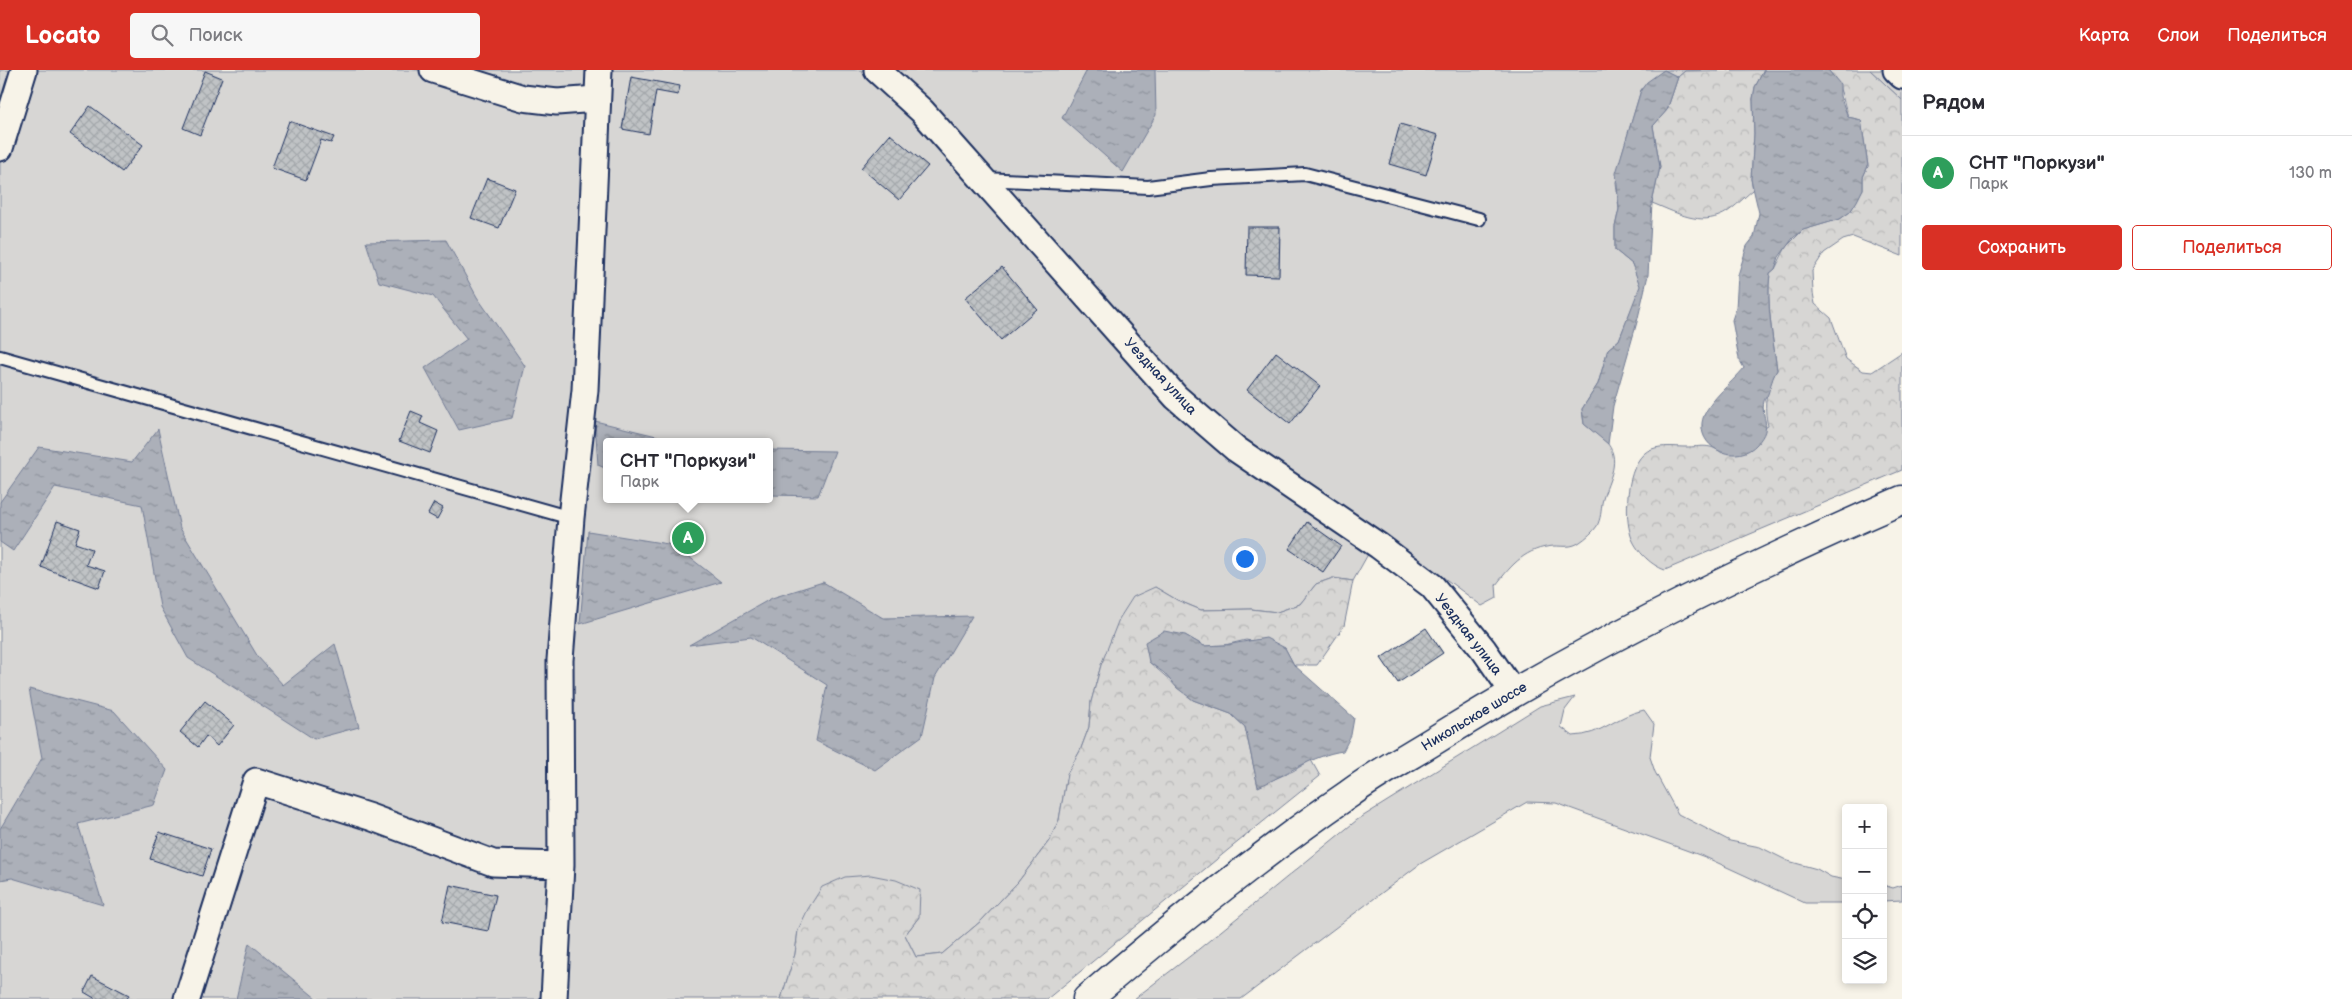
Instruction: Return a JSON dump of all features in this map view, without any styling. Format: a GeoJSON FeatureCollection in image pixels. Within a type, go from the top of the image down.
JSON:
{"type":"FeatureCollection","features":[{"type":"Feature","properties":{"kind":"main road","name":"Никольское шоссе"},"geometry":{"type":"LineString","coordinates":[[1087,999],[1200,904],[1350,793],[1513,692],[1671,607],[1801,544],[1902,500]]}},
{"type":"Feature","properties":{"kind":"street"},"geometry":{"type":"LineString","coordinates":[[0,148],[24,70]]}},
{"type":"Feature","properties":{"kind":"street"},"geometry":{"type":"LineString","coordinates":[[433,70],[523,98],[557,102],[596,99]]}},
{"type":"Feature","properties":{"kind":"street"},"geometry":{"type":"LineString","coordinates":[[554,999],[561,865],[560,660],[571,518],[586,390],[596,99],[599,70]]}},
{"type":"Feature","properties":{"kind":"street","name":"Уездная улица"},"geometry":{"type":"LineString","coordinates":[[877,70],[922,111],[1176,397],[1236,449],[1379,546],[1432,586],[1484,650],[1513,692]]}},
{"type":"Feature","properties":{"kind":"street"},"geometry":{"type":"LineString","coordinates":[[1896,70],[1902,76]]}},
{"type":"Feature","properties":{"kind":"street"},"geometry":{"type":"LineString","coordinates":[[187,999],[256,781],[370,817],[493,864],[561,865]]}},
{"type":"Feature","properties":{"kind":"lane"},"geometry":{"type":"LineString","coordinates":[[984,179],[1148,187],[1211,179],[1305,174],[1478,219]]}},
{"type":"Feature","properties":{"kind":"lane"},"geometry":{"type":"LineString","coordinates":[[0,357],[571,518]]}},
{"type":"Feature","properties":{"kind":"green space"},"geometry":{"type":"Polygon","coordinates":[[[0,70],[1664,70],[1641,90],[1622,154],[1616,182],[1619,209],[1615,227],[1615,250],[1632,264],[1641,286],[1619,340],[1608,349],[1598,384],[1582,409],[1584,424],[1608,444],[1614,459],[1612,474],[1602,503],[1601,514],[1597,526],[1591,533],[1577,544],[1544,547],[1520,558],[1496,585],[1497,598],[1482,606],[1381,531],[1353,581],[1333,578],[1316,584],[1300,604],[1277,612],[1251,609],[1201,610],[1177,600],[1155,587],[1111,643],[1101,665],[1091,702],[1089,727],[1080,751],[1067,774],[1059,820],[1049,841],[1018,882],[981,921],[942,954],[916,957],[905,935],[919,917],[798,930],[795,954],[781,999],[0,999],[0,70]]]}},
{"type":"Feature","properties":{"kind":"green space"},"geometry":{"type":"Polygon","coordinates":[[[1664,70],[1701,70],[1685,71],[1678,77],[1664,70]]]}},
{"type":"Feature","properties":{"kind":"green space"},"geometry":{"type":"Polygon","coordinates":[[[1764,70],[1755,87],[1753,99],[1754,134],[1751,179],[1753,190],[1728,211],[1710,218],[1702,219],[1685,216],[1652,203],[1660,167],[1653,126],[1667,110],[1678,77],[1685,71],[1764,70]]]}},
{"type":"Feature","properties":{"kind":"green space"},"geometry":{"type":"Polygon","coordinates":[[[1828,70],[1870,70],[1902,100],[1902,256],[1853,237],[1843,240],[1824,253],[1812,271],[1815,304],[1831,318],[1846,359],[1863,371],[1872,372],[1902,352],[1902,470],[1665,570],[1648,560],[1638,550],[1630,532],[1627,511],[1629,486],[1637,462],[1652,449],[1669,446],[1705,446],[1722,453],[1768,426],[1766,397],[1770,383],[1777,370],[1769,309],[1770,273],[1775,269],[1786,247],[1803,230],[1840,219],[1850,212],[1863,189],[1863,177],[1868,166],[1861,120],[1848,117],[1839,86],[1828,70]]]}},
{"type":"Feature","properties":{"kind":"green space"},"geometry":{"type":"Polygon","coordinates":[[[1870,70],[1902,70],[1902,100],[1870,70]]]}},
{"type":"Feature","properties":{"kind":"green space"},"geometry":{"type":"Polygon","coordinates":[[[1333,578],[1353,581],[1344,626],[1317,665],[1294,665],[1285,648],[1246,640],[1225,645],[1204,646],[1185,635],[1149,662],[1193,700],[1231,714],[1245,727],[1258,786],[1293,771],[1311,760],[1320,776],[1047,999],[781,999],[795,954],[798,930],[808,909],[822,887],[845,877],[871,875],[896,880],[920,890],[919,917],[905,935],[916,957],[942,954],[981,921],[1018,882],[1049,841],[1059,820],[1067,774],[1080,751],[1089,727],[1091,702],[1101,665],[1119,619],[1133,597],[1155,587],[1177,600],[1201,610],[1251,609],[1277,612],[1300,604],[1316,584],[1333,578]]]}},
{"type":"Feature","properties":{"kind":"green space"},"geometry":{"type":"Polygon","coordinates":[[[1575,697],[1565,710],[1561,727],[1573,736],[1593,732],[1625,716],[1644,710],[1654,724],[1650,757],[1655,772],[1678,814],[1730,841],[1760,847],[1788,861],[1817,869],[1831,877],[1842,879],[1842,903],[1805,903],[1705,857],[1556,803],[1527,802],[1420,864],[1241,999],[1134,999],[1194,953],[1357,820],[1540,706],[1575,697]]]}},
{"type":"Feature","properties":{"kind":"green space"},"geometry":{"type":"Polygon","coordinates":[[[1902,885],[1902,900],[1887,901],[1887,886],[1893,888],[1902,885]]]}},
{"type":"Feature","properties":{"kind":"water"},"geometry":{"type":"Polygon","coordinates":[[[1087,70],[1155,70],[1156,115],[1123,172],[1062,118],[1087,70]]]}},
{"type":"Feature","properties":{"kind":"water"},"geometry":{"type":"Polygon","coordinates":[[[1664,70],[1678,77],[1667,110],[1653,126],[1660,167],[1652,203],[1648,275],[1637,322],[1613,406],[1608,444],[1584,424],[1582,409],[1598,384],[1608,349],[1619,340],[1640,286],[1632,264],[1615,250],[1615,227],[1619,209],[1616,173],[1641,90],[1647,82],[1664,70]]]}},
{"type":"Feature","properties":{"kind":"water"},"geometry":{"type":"Polygon","coordinates":[[[1764,70],[1828,70],[1840,84],[1840,96],[1848,117],[1861,120],[1868,166],[1863,177],[1863,189],[1850,212],[1840,219],[1803,230],[1793,238],[1779,257],[1775,269],[1770,273],[1769,309],[1777,370],[1768,395],[1764,400],[1765,432],[1757,444],[1749,450],[1740,454],[1731,454],[1722,452],[1707,441],[1703,433],[1702,423],[1713,401],[1744,368],[1739,359],[1732,320],[1736,308],[1738,275],[1747,246],[1754,237],[1759,213],[1751,179],[1754,134],[1753,99],[1755,87],[1764,70]]]}},
{"type":"Feature","properties":{"kind":"water"},"geometry":{"type":"Polygon","coordinates":[[[446,240],[477,297],[525,366],[512,418],[459,430],[425,368],[467,339],[433,296],[379,282],[366,242],[446,240]]]}},
{"type":"Feature","properties":{"kind":"water"},"geometry":{"type":"Polygon","coordinates":[[[595,421],[665,438],[603,438],[603,467],[598,465],[595,421]]]}},
{"type":"Feature","properties":{"kind":"water"},"geometry":{"type":"Polygon","coordinates":[[[158,429],[180,528],[258,657],[283,685],[335,644],[359,727],[314,739],[188,658],[160,607],[142,505],[55,487],[13,551],[0,542],[0,502],[39,447],[132,462],[158,429]]]}},
{"type":"Feature","properties":{"kind":"water"},"geometry":{"type":"Polygon","coordinates":[[[773,450],[835,451],[818,496],[773,495],[773,450]]]}},
{"type":"Feature","properties":{"kind":"water"},"geometry":{"type":"Polygon","coordinates":[[[588,531],[674,545],[721,582],[580,624],[588,531]]]}},
{"type":"Feature","properties":{"kind":"water"},"geometry":{"type":"Polygon","coordinates":[[[823,582],[883,618],[972,616],[935,678],[922,736],[875,770],[816,741],[827,685],[751,637],[689,645],[772,598],[823,582]]]}},
{"type":"Feature","properties":{"kind":"water"},"geometry":{"type":"Polygon","coordinates":[[[1164,631],[1185,635],[1204,646],[1225,645],[1266,638],[1285,648],[1294,665],[1354,718],[1351,735],[1343,751],[1310,761],[1258,787],[1245,727],[1231,714],[1193,700],[1149,662],[1145,642],[1164,631]]]}},
{"type":"Feature","properties":{"kind":"water"},"geometry":{"type":"Polygon","coordinates":[[[29,689],[114,711],[167,770],[154,805],[78,824],[103,905],[12,878],[0,880],[0,829],[42,758],[29,689]]]}},
{"type":"Feature","properties":{"kind":"water"},"geometry":{"type":"Polygon","coordinates":[[[249,943],[317,999],[236,999],[249,943]]]}},
{"type":"Feature","properties":{"kind":"building"},"geometry":{"type":"Polygon","coordinates":[[[205,71],[222,78],[200,135],[183,128],[205,71]]]}},
{"type":"Feature","properties":{"kind":"building"},"geometry":{"type":"Polygon","coordinates":[[[631,77],[680,86],[678,95],[656,91],[649,134],[622,129],[631,77]]]}},
{"type":"Feature","properties":{"kind":"building"},"geometry":{"type":"Polygon","coordinates":[[[90,106],[143,145],[122,172],[70,134],[90,106]]]}},
{"type":"Feature","properties":{"kind":"building"},"geometry":{"type":"Polygon","coordinates":[[[289,121],[334,137],[331,143],[321,140],[306,180],[272,168],[289,121]]]}},
{"type":"Feature","properties":{"kind":"building"},"geometry":{"type":"Polygon","coordinates":[[[1400,124],[1438,135],[1426,175],[1389,164],[1400,124]]]}},
{"type":"Feature","properties":{"kind":"building"},"geometry":{"type":"Polygon","coordinates":[[[890,134],[928,166],[899,200],[861,168],[890,134]]]}},
{"type":"Feature","properties":{"kind":"building"},"geometry":{"type":"Polygon","coordinates":[[[487,178],[515,189],[499,228],[471,218],[487,178]]]}},
{"type":"Feature","properties":{"kind":"building"},"geometry":{"type":"Polygon","coordinates":[[[1247,227],[1280,227],[1279,276],[1246,275],[1247,227]]]}},
{"type":"Feature","properties":{"kind":"building"},"geometry":{"type":"Polygon","coordinates":[[[1002,267],[1037,309],[1001,340],[965,298],[1002,267]]]}},
{"type":"Feature","properties":{"kind":"building"},"geometry":{"type":"Polygon","coordinates":[[[1276,352],[1320,386],[1290,424],[1247,390],[1276,352]]]}},
{"type":"Feature","properties":{"kind":"building"},"geometry":{"type":"Polygon","coordinates":[[[411,411],[423,416],[420,423],[438,431],[430,453],[399,441],[411,411]]]}},
{"type":"Feature","properties":{"kind":"building"},"geometry":{"type":"Polygon","coordinates":[[[434,503],[443,508],[437,519],[428,514],[434,503]]]}},
{"type":"Feature","properties":{"kind":"building"},"geometry":{"type":"Polygon","coordinates":[[[57,521],[80,529],[75,543],[92,549],[86,565],[105,571],[99,588],[41,567],[57,521]]]}},
{"type":"Feature","properties":{"kind":"building"},"geometry":{"type":"Polygon","coordinates":[[[1307,522],[1341,546],[1323,572],[1289,549],[1307,522]]]}},
{"type":"Feature","properties":{"kind":"building"},"geometry":{"type":"Polygon","coordinates":[[[1426,628],[1443,653],[1398,683],[1381,658],[1426,628]]]}},
{"type":"Feature","properties":{"kind":"building"},"geometry":{"type":"Polygon","coordinates":[[[205,701],[234,725],[217,746],[206,736],[198,747],[180,732],[205,701]]]}},
{"type":"Feature","properties":{"kind":"building"},"geometry":{"type":"Polygon","coordinates":[[[159,832],[211,849],[202,876],[150,859],[159,832]]]}},
{"type":"Feature","properties":{"kind":"building"},"geometry":{"type":"Polygon","coordinates":[[[450,885],[496,895],[488,931],[442,922],[450,885]]]}},
{"type":"Feature","properties":{"kind":"building"},"geometry":{"type":"Polygon","coordinates":[[[92,976],[129,995],[127,999],[96,999],[84,992],[92,976]]]}},
{"type":"Feature","properties":{"kind":"place","name":"СНТ \"Поркузи\""},"geometry":{"type":"Point","coordinates":[688,538]}}]}
